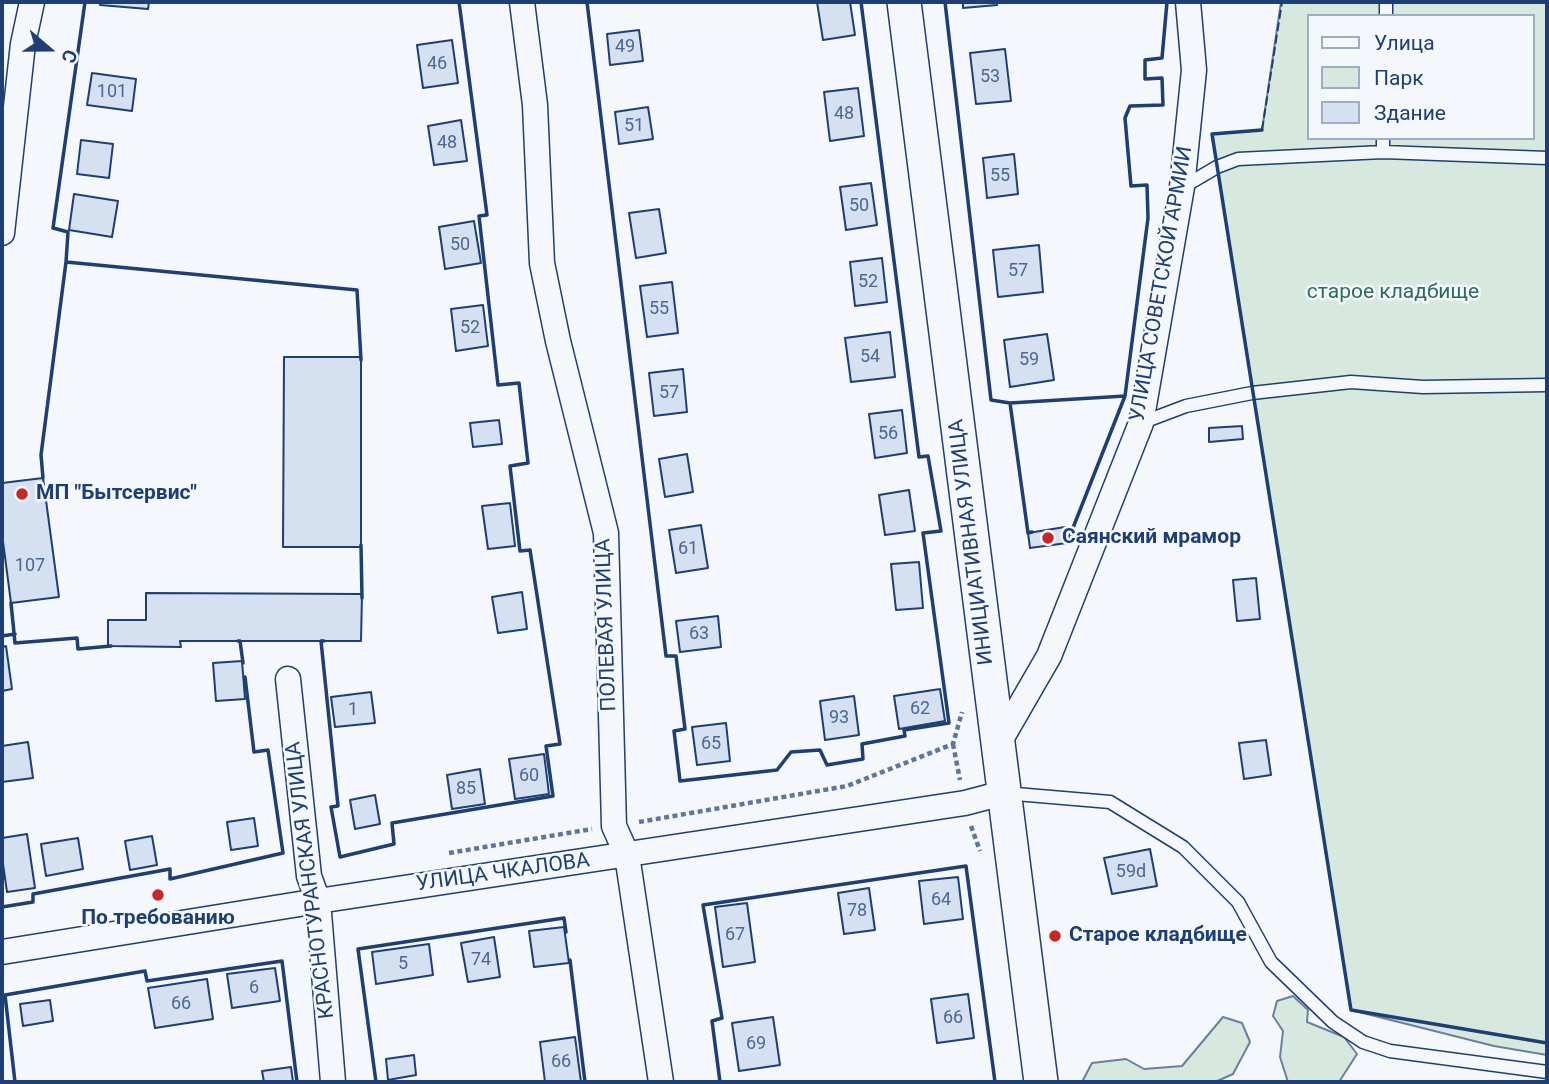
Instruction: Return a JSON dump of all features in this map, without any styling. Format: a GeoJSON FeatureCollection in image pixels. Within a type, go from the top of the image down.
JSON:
{"type":"FeatureCollection","features":[{"type":"Feature","properties":{"kind":"street"},"geometry":{"type":"LineString","coordinates":[[2,233],[23,44],[32,2]]}},
{"type":"Feature","properties":{"kind":"street","name":"ПОЛЕВАЯ УЛИЦА"},"geometry":{"type":"LineString","coordinates":[[522,2],[535,104],[542,264],[558,341],[606,533],[614,826],[626,855],[661,1082]]}},
{"type":"Feature","properties":{"kind":"street","name":"ИНИЦИАТИВНАЯ УЛИЦА"},"geometry":{"type":"LineString","coordinates":[[904,2],[1041,1082]]}},
{"type":"Feature","properties":{"kind":"street","name":"УЛИЦА СОВЕТСКОЙ АРМИИ"},"geometry":{"type":"LineString","coordinates":[[997,746],[1049,656],[1141,423],[1182,187],[1195,70],[1188,2]]}},
{"type":"Feature","properties":{"kind":"street","name":"КРАСНОТУРАНСКАЯ УЛИЦА"},"geometry":{"type":"LineString","coordinates":[[288,679],[309,876],[318,901],[333,1082]]}},
{"type":"Feature","properties":{"kind":"street","name":"УЛИЦА ЧКАЛОВА"},"geometry":{"type":"LineString","coordinates":[[2,952],[965,803],[1003,793]]}},
{"type":"Feature","properties":{"kind":"lane"},"geometry":{"type":"LineString","coordinates":[[1383,140],[1383,152]]}},
{"type":"Feature","properties":{"kind":"lane"},"geometry":{"type":"LineString","coordinates":[[1182,187],[1217,167],[1238,159],[1383,152],[1547,158]]}},
{"type":"Feature","properties":{"kind":"lane"},"geometry":{"type":"LineString","coordinates":[[1141,423],[1186,406],[1252,393],[1351,382],[1423,387],[1547,385]]}},
{"type":"Feature","properties":{"kind":"lane"},"geometry":{"type":"LineString","coordinates":[[1003,793],[1110,802],[1183,847],[1238,902],[1271,962],[1333,1022],[1363,1042],[1391,1051],[1547,1072]]}},
{"type":"Feature","properties":{"kind":"path"},"geometry":{"type":"LineString","coordinates":[[442,854],[847,786],[953,744],[964,707]]}},
{"type":"Feature","properties":{"kind":"green space","name":"старое кладбище"},"geometry":{"type":"Polygon","coordinates":[[[1281,2],[1547,2],[1547,1055],[1494,1046],[1351,1010],[1212,134],[1262,130],[1281,2]]]}},
{"type":"Feature","properties":{"kind":"green space"},"geometry":{"type":"Polygon","coordinates":[[[1293,996],[1308,1010],[1307,1022],[1344,1037],[1357,1054],[1339,1082],[1288,1082],[1280,1057],[1283,1031],[1273,1016],[1277,1001],[1293,996]]]}},
{"type":"Feature","properties":{"kind":"green space"},"geometry":{"type":"Polygon","coordinates":[[[1223,1017],[1242,1023],[1250,1042],[1233,1074],[1215,1082],[1082,1082],[1092,1063],[1126,1059],[1144,1069],[1182,1066],[1223,1017]]]}},
{"type":"Feature","properties":{"kind":"building"},"geometry":{"type":"Polygon","coordinates":[[[101,2],[149,2],[148,9],[100,5],[101,2]]]}},
{"type":"Feature","properties":{"kind":"building"},"geometry":{"type":"Polygon","coordinates":[[[817,2],[850,2],[855,35],[823,40],[817,2]]]}},
{"type":"Feature","properties":{"kind":"building"},"geometry":{"type":"Polygon","coordinates":[[[963,2],[997,2],[997,5],[963,8],[963,2]]]}},
{"type":"Feature","properties":{"kind":"building"},"geometry":{"type":"Polygon","coordinates":[[[639,30],[643,61],[610,65],[607,34],[639,30]]]}},
{"type":"Feature","properties":{"kind":"building"},"geometry":{"type":"Polygon","coordinates":[[[452,40],[458,83],[423,88],[417,45],[452,40]]]}},
{"type":"Feature","properties":{"kind":"building"},"geometry":{"type":"Polygon","coordinates":[[[1005,49],[1011,101],[976,104],[970,53],[1005,49]]]}},
{"type":"Feature","properties":{"kind":"building"},"geometry":{"type":"Polygon","coordinates":[[[92,73],[136,79],[132,111],[87,105],[92,73]]]}},
{"type":"Feature","properties":{"kind":"building"},"geometry":{"type":"Polygon","coordinates":[[[858,88],[864,136],[830,141],[824,92],[858,88]]]}},
{"type":"Feature","properties":{"kind":"building"},"geometry":{"type":"Polygon","coordinates":[[[648,107],[653,139],[619,144],[615,112],[648,107]]]}},
{"type":"Feature","properties":{"kind":"building"},"geometry":{"type":"Polygon","coordinates":[[[461,120],[467,161],[434,165],[428,126],[461,120]]]}},
{"type":"Feature","properties":{"kind":"building"},"geometry":{"type":"Polygon","coordinates":[[[81,140],[113,144],[109,178],[77,174],[81,140]]]}},
{"type":"Feature","properties":{"kind":"building"},"geometry":{"type":"Polygon","coordinates":[[[1014,154],[1018,194],[987,198],[983,158],[1014,154]]]}},
{"type":"Feature","properties":{"kind":"building"},"geometry":{"type":"Polygon","coordinates":[[[871,183],[877,225],[846,230],[840,187],[871,183]]]}},
{"type":"Feature","properties":{"kind":"building"},"geometry":{"type":"Polygon","coordinates":[[[74,194],[118,201],[112,237],[69,230],[74,194]]]}},
{"type":"Feature","properties":{"kind":"building"},"geometry":{"type":"Polygon","coordinates":[[[659,209],[666,253],[636,258],[629,213],[659,209]]]}},
{"type":"Feature","properties":{"kind":"building"},"geometry":{"type":"Polygon","coordinates":[[[474,221],[481,263],[445,269],[439,227],[474,221]]]}},
{"type":"Feature","properties":{"kind":"building"},"geometry":{"type":"Polygon","coordinates":[[[1039,245],[1043,292],[998,297],[993,250],[1039,245]]]}},
{"type":"Feature","properties":{"kind":"building"},"geometry":{"type":"Polygon","coordinates":[[[882,258],[887,302],[855,306],[850,262],[882,258]]]}},
{"type":"Feature","properties":{"kind":"building"},"geometry":{"type":"Polygon","coordinates":[[[672,282],[678,333],[647,337],[640,286],[672,282]]]}},
{"type":"Feature","properties":{"kind":"building"},"geometry":{"type":"Polygon","coordinates":[[[483,305],[488,346],[456,351],[451,309],[483,305]]]}},
{"type":"Feature","properties":{"kind":"building"},"geometry":{"type":"Polygon","coordinates":[[[890,332],[895,377],[851,382],[845,338],[890,332]]]}},
{"type":"Feature","properties":{"kind":"building"},"geometry":{"type":"Polygon","coordinates":[[[1047,334],[1054,380],[1010,387],[1004,340],[1047,334]]]}},
{"type":"Feature","properties":{"kind":"building"},"geometry":{"type":"Polygon","coordinates":[[[284,357],[361,357],[361,547],[283,547],[284,357]]]}},
{"type":"Feature","properties":{"kind":"building"},"geometry":{"type":"Polygon","coordinates":[[[683,369],[687,412],[654,416],[649,373],[683,369]]]}},
{"type":"Feature","properties":{"kind":"building"},"geometry":{"type":"Polygon","coordinates":[[[902,410],[907,453],[875,458],[869,414],[902,410]]]}},
{"type":"Feature","properties":{"kind":"building"},"geometry":{"type":"Polygon","coordinates":[[[499,420],[502,444],[473,447],[470,423],[499,420]]]}},
{"type":"Feature","properties":{"kind":"building"},"geometry":{"type":"Polygon","coordinates":[[[1242,426],[1243,439],[1209,442],[1209,428],[1242,426]]]}},
{"type":"Feature","properties":{"kind":"building"},"geometry":{"type":"Polygon","coordinates":[[[687,454],[693,492],[665,497],[659,459],[687,454]]]}},
{"type":"Feature","properties":{"kind":"building"},"geometry":{"type":"Polygon","coordinates":[[[43,478],[59,597],[11,603],[2,534],[2,483],[43,478]]]}},
{"type":"Feature","properties":{"kind":"building"},"geometry":{"type":"Polygon","coordinates":[[[909,490],[915,531],[885,535],[879,495],[909,490]]]}},
{"type":"Feature","properties":{"kind":"building"},"geometry":{"type":"Polygon","coordinates":[[[510,503],[515,546],[488,549],[482,506],[510,503]]]}},
{"type":"Feature","properties":{"kind":"building"},"geometry":{"type":"Polygon","coordinates":[[[701,525],[708,568],[676,573],[669,530],[701,525]]]}},
{"type":"Feature","properties":{"kind":"building","name":"Саянский мрамор"},"geometry":{"type":"Polygon","coordinates":[[[1065,527],[1067,543],[1030,548],[1028,533],[1065,527]]]}},
{"type":"Feature","properties":{"kind":"building"},"geometry":{"type":"Polygon","coordinates":[[[919,562],[923,608],[896,610],[891,564],[919,562]]]}},
{"type":"Feature","properties":{"kind":"building"},"geometry":{"type":"Polygon","coordinates":[[[1256,578],[1260,619],[1237,621],[1233,580],[1256,578]]]}},
{"type":"Feature","properties":{"kind":"building"},"geometry":{"type":"Polygon","coordinates":[[[522,592],[527,629],[498,633],[492,597],[522,592]]]}},
{"type":"Feature","properties":{"kind":"building"},"geometry":{"type":"Polygon","coordinates":[[[146,593],[362,594],[361,641],[180,641],[181,647],[108,646],[108,620],[146,620],[146,593]]]}},
{"type":"Feature","properties":{"kind":"building"},"geometry":{"type":"Polygon","coordinates":[[[718,616],[721,647],[680,652],[676,621],[718,616]]]}},
{"type":"Feature","properties":{"kind":"building"},"geometry":{"type":"Polygon","coordinates":[[[6,646],[12,689],[2,691],[2,647],[6,646]]]}},
{"type":"Feature","properties":{"kind":"building"},"geometry":{"type":"Polygon","coordinates":[[[242,661],[245,699],[216,701],[213,663],[242,661]]]}},
{"type":"Feature","properties":{"kind":"building"},"geometry":{"type":"Polygon","coordinates":[[[940,689],[945,721],[899,729],[894,696],[940,689]]]}},
{"type":"Feature","properties":{"kind":"building"},"geometry":{"type":"Polygon","coordinates":[[[371,692],[375,723],[335,727],[331,697],[371,692]]]}},
{"type":"Feature","properties":{"kind":"building"},"geometry":{"type":"Polygon","coordinates":[[[854,696],[859,735],[825,740],[820,701],[854,696]]]}},
{"type":"Feature","properties":{"kind":"building"},"geometry":{"type":"Polygon","coordinates":[[[726,723],[730,761],[697,765],[692,727],[726,723]]]}},
{"type":"Feature","properties":{"kind":"building"},"geometry":{"type":"Polygon","coordinates":[[[1266,740],[1271,775],[1244,779],[1239,743],[1266,740]]]}},
{"type":"Feature","properties":{"kind":"building"},"geometry":{"type":"Polygon","coordinates":[[[28,742],[33,778],[2,782],[2,746],[28,742]]]}},
{"type":"Feature","properties":{"kind":"building"},"geometry":{"type":"Polygon","coordinates":[[[544,754],[549,794],[515,799],[509,759],[544,754]]]}},
{"type":"Feature","properties":{"kind":"building"},"geometry":{"type":"Polygon","coordinates":[[[480,769],[485,804],[452,809],[447,775],[480,769]]]}},
{"type":"Feature","properties":{"kind":"building"},"geometry":{"type":"Polygon","coordinates":[[[375,795],[380,824],[355,829],[350,800],[375,795]]]}},
{"type":"Feature","properties":{"kind":"building"},"geometry":{"type":"Polygon","coordinates":[[[254,818],[258,846],[231,850],[227,822],[254,818]]]}},
{"type":"Feature","properties":{"kind":"building"},"geometry":{"type":"Polygon","coordinates":[[[27,834],[35,888],[7,892],[2,838],[27,834]]]}},
{"type":"Feature","properties":{"kind":"building"},"geometry":{"type":"Polygon","coordinates":[[[152,836],[157,865],[130,870],[125,841],[152,836]]]}},
{"type":"Feature","properties":{"kind":"building"},"geometry":{"type":"Polygon","coordinates":[[[78,838],[83,869],[46,876],[41,844],[78,838]]]}},
{"type":"Feature","properties":{"kind":"building"},"geometry":{"type":"Polygon","coordinates":[[[1150,849],[1157,886],[1112,894],[1104,858],[1150,849]]]}},
{"type":"Feature","properties":{"kind":"building"},"geometry":{"type":"Polygon","coordinates":[[[958,877],[963,919],[924,924],[919,881],[958,877]]]}},
{"type":"Feature","properties":{"kind":"building"},"geometry":{"type":"Polygon","coordinates":[[[869,888],[875,930],[844,934],[838,893],[869,888]]]}},
{"type":"Feature","properties":{"kind":"building"},"geometry":{"type":"Polygon","coordinates":[[[747,903],[755,962],[723,967],[715,907],[747,903]]]}},
{"type":"Feature","properties":{"kind":"building"},"geometry":{"type":"Polygon","coordinates":[[[564,927],[569,963],[534,967],[529,931],[564,927]]]}},
{"type":"Feature","properties":{"kind":"building"},"geometry":{"type":"Polygon","coordinates":[[[494,937],[500,977],[468,982],[461,943],[494,937]]]}},
{"type":"Feature","properties":{"kind":"building"},"geometry":{"type":"Polygon","coordinates":[[[429,944],[433,975],[376,984],[372,952],[429,944]]]}},
{"type":"Feature","properties":{"kind":"building"},"geometry":{"type":"Polygon","coordinates":[[[275,968],[280,1001],[232,1008],[227,974],[275,968]]]}},
{"type":"Feature","properties":{"kind":"building"},"geometry":{"type":"Polygon","coordinates":[[[207,979],[213,1019],[155,1028],[148,988],[207,979]]]}},
{"type":"Feature","properties":{"kind":"building"},"geometry":{"type":"Polygon","coordinates":[[[968,994],[974,1038],[937,1043],[931,999],[968,994]]]}},
{"type":"Feature","properties":{"kind":"building"},"geometry":{"type":"Polygon","coordinates":[[[50,1000],[53,1021],[23,1026],[20,1004],[50,1000]]]}},
{"type":"Feature","properties":{"kind":"building"},"geometry":{"type":"Polygon","coordinates":[[[773,1017],[780,1065],[739,1071],[732,1023],[773,1017]]]}},
{"type":"Feature","properties":{"kind":"building"},"geometry":{"type":"Polygon","coordinates":[[[575,1037],[581,1082],[545,1082],[540,1042],[575,1037]]]}},
{"type":"Feature","properties":{"kind":"building"},"geometry":{"type":"Polygon","coordinates":[[[414,1055],[416,1075],[388,1080],[386,1059],[414,1055]]]}},
{"type":"Feature","properties":{"kind":"building"},"geometry":{"type":"Polygon","coordinates":[[[291,1067],[293,1082],[264,1082],[262,1071],[291,1067]]]}},
{"type":"Feature","properties":{"kind":"fence"},"geometry":{"type":"LineString","coordinates":[[1262,130],[1282,2]]}},
{"type":"Feature","properties":{"kind":"wall"},"geometry":{"type":"LineString","coordinates":[[85,2],[53,228],[68,232],[66,262],[357,290],[361,360]]}},
{"type":"Feature","properties":{"kind":"wall"},"geometry":{"type":"LineString","coordinates":[[324,641],[321,641],[338,806],[331,807],[340,857],[394,844],[392,823],[553,796],[546,746],[560,744],[530,550],[520,551],[510,466],[528,463],[519,383],[498,385],[479,216],[487,215],[459,2]]}},
{"type":"Feature","properties":{"kind":"wall"},"geometry":{"type":"LineString","coordinates":[[587,2],[666,656],[676,656],[685,729],[674,731],[680,781],[777,770],[791,752],[820,750],[827,765],[863,759],[862,744],[905,736],[904,730],[949,723],[923,533],[941,531],[928,456],[919,457],[861,2]]}},
{"type":"Feature","properties":{"kind":"wall"},"geometry":{"type":"LineString","coordinates":[[945,2],[991,400],[1010,403],[1125,396],[1148,218],[1147,185],[1131,186],[1125,118],[1130,106],[1163,105],[1162,78],[1145,79],[1145,60],[1162,58],[1167,2]]}},
{"type":"Feature","properties":{"kind":"wall"},"geometry":{"type":"LineString","coordinates":[[1262,130],[1212,134],[1351,1010],[1547,1043]]}},
{"type":"Feature","properties":{"kind":"wall"},"geometry":{"type":"LineString","coordinates":[[43,478],[41,455],[66,262]]}},
{"type":"Feature","properties":{"kind":"wall"},"geometry":{"type":"LineString","coordinates":[[1067,539],[1067,543],[1125,396]]}},
{"type":"Feature","properties":{"kind":"wall"},"geometry":{"type":"LineString","coordinates":[[1010,403],[1028,533],[1032,532]]}},
{"type":"Feature","properties":{"kind":"wall"},"geometry":{"type":"LineString","coordinates":[[361,545],[362,598]]}},
{"type":"Feature","properties":{"kind":"wall"},"geometry":{"type":"LineString","coordinates":[[11,603],[15,643],[77,638],[78,649],[111,646]]}},
{"type":"Feature","properties":{"kind":"wall"},"geometry":{"type":"LineString","coordinates":[[2,636],[15,634]]}},
{"type":"Feature","properties":{"kind":"wall"},"geometry":{"type":"LineString","coordinates":[[238,641],[243,663]]}},
{"type":"Feature","properties":{"kind":"wall"},"geometry":{"type":"LineString","coordinates":[[2,907],[33,902],[33,894],[170,869],[170,879],[283,853],[268,750],[254,752],[245,677]]}},
{"type":"Feature","properties":{"kind":"wall"},"geometry":{"type":"LineString","coordinates":[[720,1082],[712,1021],[722,1018],[703,905],[966,866],[995,1082]]}},
{"type":"Feature","properties":{"kind":"wall"},"geometry":{"type":"LineString","coordinates":[[376,1082],[358,949],[564,918],[566,932]]}},
{"type":"Feature","properties":{"kind":"wall"},"geometry":{"type":"LineString","coordinates":[[570,960],[585,1082]]}},
{"type":"Feature","properties":{"kind":"wall"},"geometry":{"type":"LineString","coordinates":[[15,1082],[5,995],[145,971],[147,981],[282,961],[297,1082]]}},
{"type":"Feature","properties":{"kind":"place","name":"МП \"Бытсервис\""},"geometry":{"type":"Point","coordinates":[22,494]}},
{"type":"Feature","properties":{"kind":"place","name":"Саянский мрамор"},"geometry":{"type":"Point","coordinates":[1048,538]}},
{"type":"Feature","properties":{"kind":"place","name":"По требованию"},"geometry":{"type":"Point","coordinates":[158,895]}},
{"type":"Feature","properties":{"kind":"place","name":"Старое кладбище"},"geometry":{"type":"Point","coordinates":[1055,936]}}]}
